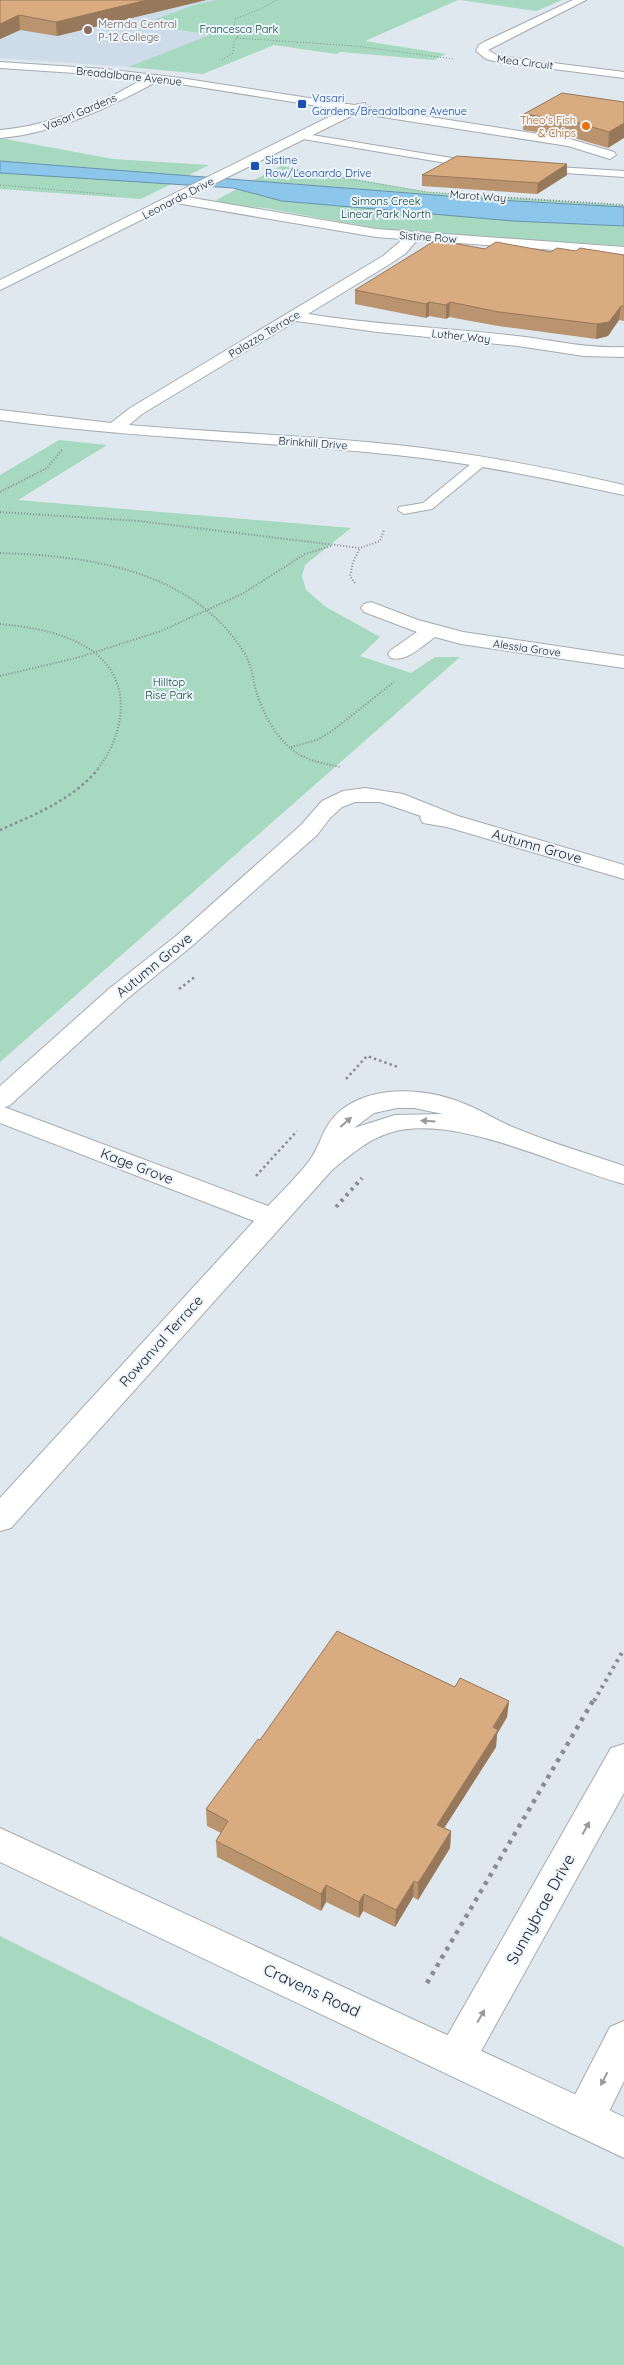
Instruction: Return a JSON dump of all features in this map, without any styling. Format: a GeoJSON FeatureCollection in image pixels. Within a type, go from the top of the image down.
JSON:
{"type":"FeatureCollection","features":[{"type":"Feature","properties":{"kind":"street","name":"Mea Circuit"},"geometry":{"type":"LineString","coordinates":[[581,0],[488,44],[483,47],[482,51],[498,59],[624,74]]}},
{"type":"Feature","properties":{"kind":"street","name":"Breadalbane Avenue"},"geometry":{"type":"LineString","coordinates":[[0,65],[156,78],[258,93],[570,143],[617,160]]}},
{"type":"Feature","properties":{"kind":"street","name":"Vasari Gardens"},"geometry":{"type":"LineString","coordinates":[[0,134],[28,132],[55,124],[156,78]]}},
{"type":"Feature","properties":{"kind":"street","name":"Breadalbane Avenue"},"geometry":{"type":"LineString","coordinates":[[258,93],[369,102],[543,129],[616,143],[608,152],[617,160]]}},
{"type":"Feature","properties":{"kind":"street","name":"Leonardo Drive"},"geometry":{"type":"LineString","coordinates":[[0,286],[369,102]]}},
{"type":"Feature","properties":{"kind":"street","name":"Sistine Row"},"geometry":{"type":"LineString","coordinates":[[168,202],[194,209],[234,210],[376,233],[624,251]]}},
{"type":"Feature","properties":{"kind":"street","name":"Palazzo Terrace"},"geometry":{"type":"LineString","coordinates":[[114,428],[136,411],[401,250],[413,236]]}},
{"type":"Feature","properties":{"kind":"street","name":"Luther Way"},"geometry":{"type":"LineString","coordinates":[[294,316],[350,325],[519,341],[574,351],[616,353],[624,364]]}},
{"type":"Feature","properties":{"kind":"street","name":"Brinkhill Drive"},"geometry":{"type":"LineString","coordinates":[[0,415],[81,426],[368,447],[481,462],[624,490]]}},
{"type":"Feature","properties":{"kind":"street","name":"Alessia Grove"},"geometry":{"type":"LineString","coordinates":[[371,608],[432,630],[461,638],[624,662]]}},
{"type":"Feature","properties":{"kind":"street"},"geometry":{"type":"LineString","coordinates":[[398,654],[432,630]]}},
{"type":"Feature","properties":{"kind":"street","name":"Autumn Grove"},"geometry":{"type":"LineString","coordinates":[[0,1100],[119,993],[184,941],[309,830],[338,815],[354,810],[376,808],[450,821],[624,872]]}},
{"type":"Feature","properties":{"kind":"street","name":"Kage Grove"},"geometry":{"type":"LineString","coordinates":[[0,1114],[273,1218]]}},
{"type":"Feature","properties":{"kind":"street","name":"Rowanval Terrace"},"geometry":{"type":"LineString","coordinates":[[0,1519],[322,1164],[361,1135],[379,1127],[403,1121],[433,1121],[494,1130],[624,1175]]}},
{"type":"Feature","properties":{"kind":"street","name":"Sunnybrae Drive"},"geometry":{"type":"LineString","coordinates":[[456,2058],[624,1759]]}},
{"type":"Feature","properties":{"kind":"street","name":"Cravens Road"},"geometry":{"type":"LineString","coordinates":[[0,1844],[624,2138]]}},
{"type":"Feature","properties":{"kind":"street"},"geometry":{"type":"LineString","coordinates":[[584,2118],[624,2040]]}},
{"type":"Feature","properties":{"kind":"lane"},"geometry":{"type":"LineString","coordinates":[[300,136],[485,166]]}},
{"type":"Feature","properties":{"kind":"lane"},"geometry":{"type":"LineString","coordinates":[[607,173],[617,160]]}},
{"type":"Feature","properties":{"kind":"lane"},"geometry":{"type":"LineString","coordinates":[[531,168],[624,174]]}},
{"type":"Feature","properties":{"kind":"lane"},"geometry":{"type":"LineString","coordinates":[[404,510],[427,506],[481,462]]}},
{"type":"Feature","properties":{"kind":"path"},"geometry":{"type":"LineString","coordinates":[[220,61],[233,53],[234,44],[240,32],[234,26],[234,19],[276,0]]}},
{"type":"Feature","properties":{"kind":"path"},"geometry":{"type":"LineString","coordinates":[[237,38],[355,46],[454,59]]}},
{"type":"Feature","properties":{"kind":"path","name":"Marot Way"},"geometry":{"type":"LineString","coordinates":[[293,170],[426,192],[624,205]]}},
{"type":"Feature","properties":{"kind":"path"},"geometry":{"type":"LineString","coordinates":[[0,512],[138,521],[360,548],[372,546],[382,540],[385,534],[384,526]]}},
{"type":"Feature","properties":{"kind":"path"},"geometry":{"type":"LineString","coordinates":[[0,676],[92,652],[174,625],[210,610],[271,576],[302,554],[334,545]]}},
{"type":"Feature","properties":{"kind":"path"},"geometry":{"type":"LineString","coordinates":[[0,552],[68,557],[133,571],[163,582],[210,610],[222,622],[247,657],[262,707],[278,733],[299,755],[345,769]]}},
{"type":"Feature","properties":{"kind":"path"},"geometry":{"type":"LineString","coordinates":[[0,624],[37,629],[77,643],[92,652],[115,678],[121,693],[122,715],[117,739],[103,762],[84,784],[53,806],[0,830]]}},
{"type":"Feature","properties":{"kind":"path"},"geometry":{"type":"LineString","coordinates":[[291,747],[317,740],[332,731],[396,680]]}},
{"type":"Feature","properties":{"kind":"path"},"geometry":{"type":"LineString","coordinates":[[336,1207],[368,1172]]}},
{"type":"Feature","properties":{"kind":"path"},"geometry":{"type":"LineString","coordinates":[[427,1983],[624,1649]]}},
{"type":"Feature","properties":{"kind":"shaded area","name":"Mernda Central P-12 College"},"geometry":{"type":"Polygon","coordinates":[[[0,0],[215,0],[194,5],[143,25],[211,35],[128,67],[0,58],[0,0]]]}},
{"type":"Feature","properties":{"kind":"green space","name":"Francesca Park"},"geometry":{"type":"Polygon","coordinates":[[[215,0],[458,0],[365,41],[446,54],[434,60],[341,52],[336,54],[274,45],[203,74],[128,67],[210,35],[142,24],[194,5],[215,0]]]}},
{"type":"Feature","properties":{"kind":"green space"},"geometry":{"type":"Polygon","coordinates":[[[460,0],[562,0],[536,11],[460,0]]]}},
{"type":"Feature","properties":{"kind":"green space"},"geometry":{"type":"Polygon","coordinates":[[[0,138],[113,159],[209,165],[141,199],[0,189],[0,138]]]}},
{"type":"Feature","properties":{"kind":"green space","name":"Simons Creek Linear Park North"},"geometry":{"type":"Polygon","coordinates":[[[281,166],[429,192],[624,205],[624,246],[386,230],[265,208],[224,205],[216,200],[281,166]]]}},
{"type":"Feature","properties":{"kind":"green space","name":"Hilltop Rise Park"},"geometry":{"type":"Polygon","coordinates":[[[59,440],[107,445],[18,500],[351,528],[305,565],[302,576],[306,590],[326,607],[380,637],[360,656],[411,673],[435,657],[460,657],[0,1062],[0,475],[59,440]]]}},
{"type":"Feature","properties":{"kind":"green space"},"geometry":{"type":"Polygon","coordinates":[[[0,1936],[624,2247],[624,2365],[0,2365],[0,1936]]]}},
{"type":"Feature","properties":{"kind":"water"},"geometry":{"type":"Polygon","coordinates":[[[0,161],[498,200],[624,207],[624,226],[513,221],[282,201],[233,188],[0,173],[0,161]]]}},
{"type":"Feature","properties":{"kind":"building"},"geometry":{"type":"Polygon","coordinates":[[[0,0],[147,0],[56,22],[19,15],[0,24],[0,0]]]}},
{"type":"Feature","properties":{"kind":"building"},"geometry":{"type":"Polygon","coordinates":[[[562,93],[624,102],[624,123],[609,132],[572,121],[524,114],[562,93]]]}},
{"type":"Feature","properties":{"kind":"building"},"geometry":{"type":"Polygon","coordinates":[[[457,156],[567,164],[538,183],[422,175],[457,156]]]}},
{"type":"Feature","properties":{"kind":"building"},"geometry":{"type":"Polygon","coordinates":[[[436,240],[485,249],[496,242],[551,252],[557,248],[576,251],[580,248],[624,255],[624,306],[621,306],[609,322],[597,324],[499,312],[450,302],[446,305],[429,302],[426,304],[355,290],[436,240]]]}},
{"type":"Feature","properties":{"kind":"building"},"geometry":{"type":"Polygon","coordinates":[[[337,1631],[455,1687],[460,1678],[509,1701],[493,1727],[498,1730],[437,1825],[451,1831],[418,1883],[414,1881],[396,1910],[364,1894],[359,1902],[326,1885],[321,1894],[216,1841],[228,1821],[206,1809],[258,1739],[260,1740],[337,1631]]]}},
{"type":"Feature","properties":{"kind":"place","name":"Mernda Central P-12 College"},"geometry":{"type":"Point","coordinates":[88,30]}},
{"type":"Feature","properties":{"kind":"place","name":"Vasari Gardens/Breadalbane Avenue"},"geometry":{"type":"Point","coordinates":[302,104]}},
{"type":"Feature","properties":{"kind":"place","name":"Theo's Fish & Chips"},"geometry":{"type":"Point","coordinates":[586,126]}},
{"type":"Feature","properties":{"kind":"place","name":"Sistine Row/Leonardo Drive"},"geometry":{"type":"Point","coordinates":[255,166]}}]}
